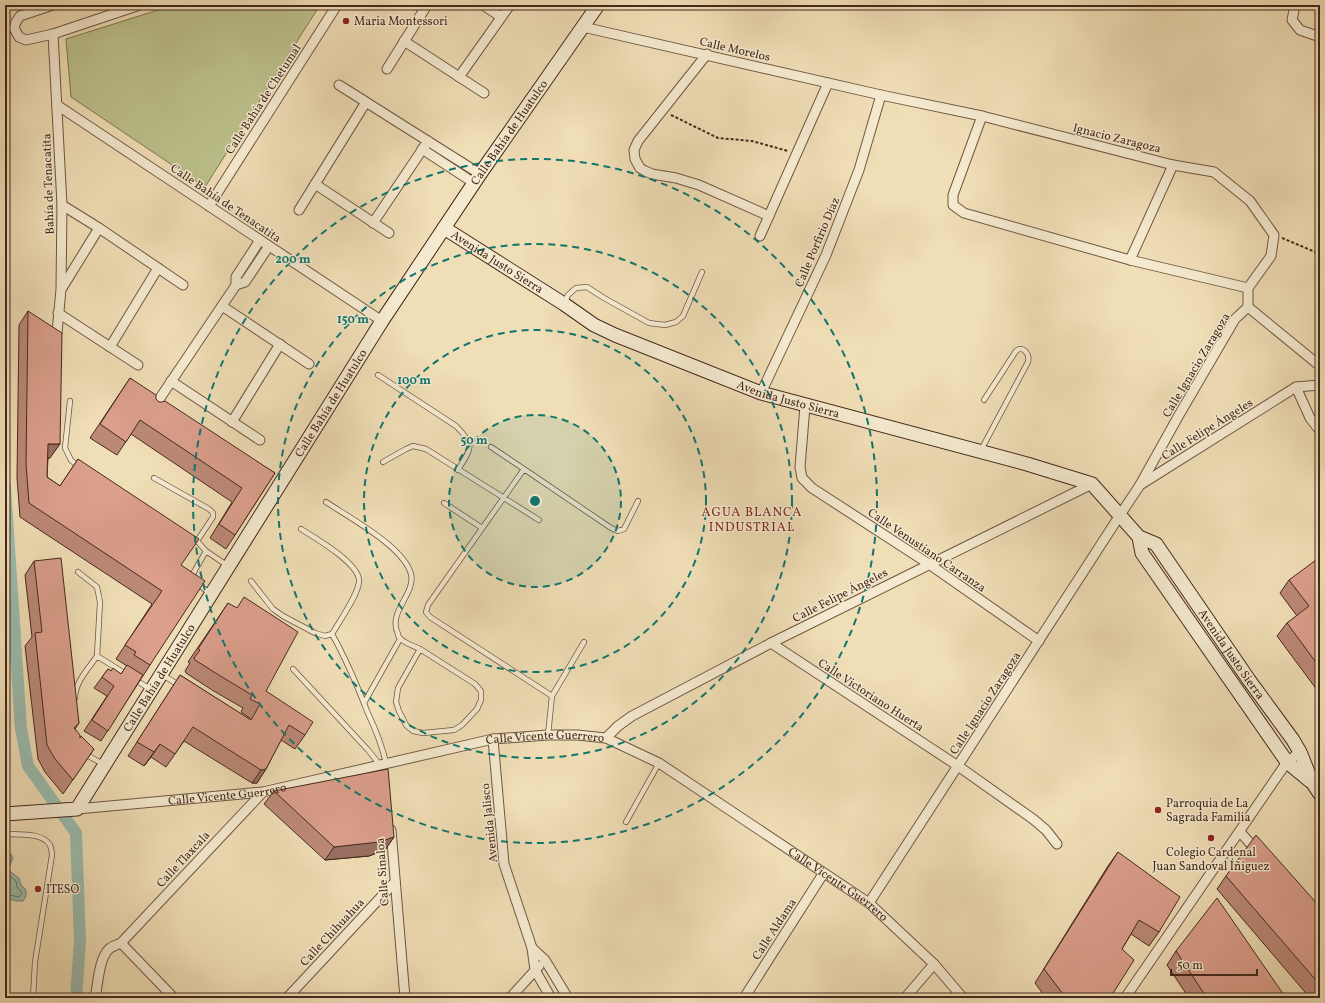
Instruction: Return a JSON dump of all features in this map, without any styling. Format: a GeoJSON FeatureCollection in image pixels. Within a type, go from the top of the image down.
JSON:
{"type":"FeatureCollection","features":[{"type":"Feature","properties":{"kind":"street"},"geometry":{"type":"LineString","coordinates":[[53,5],[20,16],[14,28],[19,36],[26,40],[53,34],[140,5]]}},
{"type":"Feature","properties":{"kind":"street","name":"Calle Bahía de Chetumal"},"geometry":{"type":"LineString","coordinates":[[209,206],[337,5]]}},
{"type":"Feature","properties":{"kind":"street"},"geometry":{"type":"LineString","coordinates":[[386,69],[427,5]]}},
{"type":"Feature","properties":{"kind":"street"},"geometry":{"type":"LineString","coordinates":[[483,5],[495,8],[501,17]]}},
{"type":"Feature","properties":{"kind":"street"},"geometry":{"type":"LineString","coordinates":[[459,77],[510,5]]}},
{"type":"Feature","properties":{"kind":"street","name":"Calle Bahía de Huatulco"},"geometry":{"type":"LineString","coordinates":[[74,809],[104,765],[382,322],[477,178],[598,5]]}},
{"type":"Feature","properties":{"kind":"street"},"geometry":{"type":"LineString","coordinates":[[1295,5],[1292,20],[1300,30],[1320,37]]}},
{"type":"Feature","properties":{"kind":"street","name":"Calle Morelos"},"geometry":{"type":"LineString","coordinates":[[583,27],[707,54],[881,95]]}},
{"type":"Feature","properties":{"kind":"street","name":"Bahía de Tenacatita"},"geometry":{"type":"LineString","coordinates":[[53,34],[62,205],[61,290],[57,332]]}},
{"type":"Feature","properties":{"kind":"street"},"geometry":{"type":"LineString","coordinates":[[404,42],[484,93]]}},
{"type":"Feature","properties":{"kind":"street"},"geometry":{"type":"LineString","coordinates":[[707,54],[638,140],[634,150],[635,159],[640,168],[652,174],[676,178],[699,185],[769,216]]}},
{"type":"Feature","properties":{"kind":"street"},"geometry":{"type":"LineString","coordinates":[[760,236],[828,83]]}},
{"type":"Feature","properties":{"kind":"street"},"geometry":{"type":"LineString","coordinates":[[339,85],[428,141],[477,178]]}},
{"type":"Feature","properties":{"kind":"street","name":"Ignacio Zaragoza"},"geometry":{"type":"LineString","coordinates":[[881,95],[982,116],[1173,165],[1214,172],[1250,201],[1274,235]]}},
{"type":"Feature","properties":{"kind":"street","name":"Calle Porfirio Díaz"},"geometry":{"type":"LineString","coordinates":[[761,393],[826,255],[859,170],[881,95]]}},
{"type":"Feature","properties":{"kind":"street"},"geometry":{"type":"LineString","coordinates":[[299,210],[366,102]]}},
{"type":"Feature","properties":{"kind":"street","name":"Calle Bahía de Tenacatita"},"geometry":{"type":"LineString","coordinates":[[57,105],[382,322]]}},
{"type":"Feature","properties":{"kind":"street"},"geometry":{"type":"LineString","coordinates":[[982,116],[953,195],[953,205],[964,214],[1130,260],[1248,288]]}},
{"type":"Feature","properties":{"kind":"street"},"geometry":{"type":"LineString","coordinates":[[373,223],[428,141]]}},
{"type":"Feature","properties":{"kind":"street"},"geometry":{"type":"LineString","coordinates":[[422,149],[477,178]]}},
{"type":"Feature","properties":{"kind":"street"},"geometry":{"type":"LineString","coordinates":[[1130,260],[1173,165]]}},
{"type":"Feature","properties":{"kind":"street"},"geometry":{"type":"LineString","coordinates":[[315,184],[389,233]]}},
{"type":"Feature","properties":{"kind":"street"},"geometry":{"type":"LineString","coordinates":[[62,205],[99,228],[183,285]]}},
{"type":"Feature","properties":{"kind":"street"},"geometry":{"type":"LineString","coordinates":[[61,290],[99,228]]}},
{"type":"Feature","properties":{"kind":"street","name":"Avenida Justo Sierra"},"geometry":{"type":"LineString","coordinates":[[444,228],[564,304],[594,325],[615,335],[761,393],[1027,464],[1092,484],[1139,537],[1156,544],[1300,752],[1312,782],[1320,794]]}},
{"type":"Feature","properties":{"kind":"street"},"geometry":{"type":"LineString","coordinates":[[1274,235],[1271,256],[1248,288],[1248,307],[1320,366]]}},
{"type":"Feature","properties":{"kind":"street"},"geometry":{"type":"LineString","coordinates":[[152,410],[236,285],[236,277],[260,240]]}},
{"type":"Feature","properties":{"kind":"street"},"geometry":{"type":"LineString","coordinates":[[236,285],[245,282],[269,246]]}},
{"type":"Feature","properties":{"kind":"street"},"geometry":{"type":"LineString","coordinates":[[110,347],[158,268]]}},
{"type":"Feature","properties":{"kind":"street"},"geometry":{"type":"LineString","coordinates":[[222,306],[309,364]]}},
{"type":"Feature","properties":{"kind":"street","name":"Calle Ignacio Zaragoza"},"geometry":{"type":"LineString","coordinates":[[1140,486],[1179,415],[1235,319],[1248,307]]}},
{"type":"Feature","properties":{"kind":"street"},"geometry":{"type":"LineString","coordinates":[[58,313],[138,365]]}},
{"type":"Feature","properties":{"kind":"street"},"geometry":{"type":"LineString","coordinates":[[232,422],[280,344]]}},
{"type":"Feature","properties":{"kind":"street"},"geometry":{"type":"LineString","coordinates":[[171,382],[260,440]]}},
{"type":"Feature","properties":{"kind":"street","name":"Calle Felipe Ángeles"},"geometry":{"type":"LineString","coordinates":[[1120,515],[1140,486],[1296,387],[1320,385]]}},
{"type":"Feature","properties":{"kind":"street"},"geometry":{"type":"LineString","coordinates":[[1296,387],[1310,418],[1320,431]]}},
{"type":"Feature","properties":{"kind":"street","name":"Calle Venustiano Carranza"},"geometry":{"type":"LineString","coordinates":[[806,406],[800,467],[802,478],[812,488],[929,564],[1039,641]]}},
{"type":"Feature","properties":{"kind":"street","name":"Calle Felipe Ángeles"},"geometry":{"type":"LineString","coordinates":[[606,738],[618,726],[632,716],[771,643],[1092,484]]}},
{"type":"Feature","properties":{"kind":"street","name":"Calle Ignacio Zaragoza"},"geometry":{"type":"LineString","coordinates":[[869,903],[1120,515]]}},
{"type":"Feature","properties":{"kind":"street","name":"Avenida Justo Sierra"},"geometry":{"type":"LineString","coordinates":[[1139,537],[1142,553],[1287,762],[1312,782]]}},
{"type":"Feature","properties":{"kind":"street","name":"Calle Victoriano Huerta"},"geometry":{"type":"LineString","coordinates":[[771,643],[958,766],[1033,819],[1046,830],[1056,844]]}},
{"type":"Feature","properties":{"kind":"street"},"geometry":{"type":"LineString","coordinates":[[1236,689],[1249,680]]}},
{"type":"Feature","properties":{"kind":"street","name":"Calle Vicente Guerrero"},"geometry":{"type":"LineString","coordinates":[[5,814],[47,812],[263,792],[385,766],[493,739],[548,735],[577,735],[606,738],[659,764],[869,903],[934,964],[962,998]]}},
{"type":"Feature","properties":{"kind":"street","name":"Avenida Jalisco"},"geometry":{"type":"LineString","coordinates":[[493,739],[504,864],[532,948],[535,970],[551,998]]}},
{"type":"Feature","properties":{"kind":"street"},"geometry":{"type":"LineString","coordinates":[[1125,998],[1287,762],[1300,752]]}},
{"type":"Feature","properties":{"kind":"street","name":"Calle Tlaxcala"},"geometry":{"type":"LineString","coordinates":[[95,998],[100,968],[104,956],[110,948],[121,943],[263,792]]}},
{"type":"Feature","properties":{"kind":"street","name":"Calle Sinaloa"},"geometry":{"type":"LineString","coordinates":[[390,819],[405,998]]}},
{"type":"Feature","properties":{"kind":"street"},"geometry":{"type":"LineString","coordinates":[[1240,832],[1265,860]]}},
{"type":"Feature","properties":{"kind":"street","name":"Calle Aldama"},"geometry":{"type":"LineString","coordinates":[[744,998],[824,874]]}},
{"type":"Feature","properties":{"kind":"street","name":"Calle Chihuahua"},"geometry":{"type":"LineString","coordinates":[[287,998],[395,882]]}},
{"type":"Feature","properties":{"kind":"street"},"geometry":{"type":"LineString","coordinates":[[121,943],[174,998]]}},
{"type":"Feature","properties":{"kind":"street","name":"Avenida Jalisco"},"geometry":{"type":"LineString","coordinates":[[532,948],[545,960],[568,998]]}},
{"type":"Feature","properties":{"kind":"street"},"geometry":{"type":"LineString","coordinates":[[510,998],[545,960]]}},
{"type":"Feature","properties":{"kind":"street"},"geometry":{"type":"LineString","coordinates":[[905,998],[934,964]]}},
{"type":"Feature","properties":{"kind":"lane"},"geometry":{"type":"LineString","coordinates":[[564,304],[568,295],[576,288],[587,287],[649,323],[665,325],[676,322],[683,316],[702,272]]}},
{"type":"Feature","properties":{"kind":"lane"},"geometry":{"type":"LineString","coordinates":[[980,452],[1028,362],[1029,358],[1027,353],[1022,349],[1018,349],[1016,351],[984,400]]}},
{"type":"Feature","properties":{"kind":"lane"},"geometry":{"type":"LineString","coordinates":[[378,374],[456,426],[466,435],[470,442],[470,450],[458,470]]}},
{"type":"Feature","properties":{"kind":"lane"},"geometry":{"type":"LineString","coordinates":[[70,401],[65,448],[71,460],[86,473]]}},
{"type":"Feature","properties":{"kind":"lane"},"geometry":{"type":"LineString","coordinates":[[383,462],[413,446],[426,449],[539,520]]}},
{"type":"Feature","properties":{"kind":"lane"},"geometry":{"type":"LineString","coordinates":[[491,447],[611,528],[618,531],[624,529],[638,501]]}},
{"type":"Feature","properties":{"kind":"lane"},"geometry":{"type":"LineString","coordinates":[[524,469],[428,605],[426,612],[430,618],[552,696]]}},
{"type":"Feature","properties":{"kind":"lane"},"geometry":{"type":"LineString","coordinates":[[154,478],[209,509],[213,513],[213,517],[197,541]]}},
{"type":"Feature","properties":{"kind":"lane"},"geometry":{"type":"LineString","coordinates":[[326,502],[388,543],[405,561],[412,576],[410,586],[396,616],[394,628],[400,639],[420,649],[475,684],[481,691],[481,700],[477,709],[462,725],[454,730],[423,733],[413,731],[406,725],[399,711],[396,702],[398,688],[420,649]]}},
{"type":"Feature","properties":{"kind":"lane"},"geometry":{"type":"LineString","coordinates":[[444,503],[482,528]]}},
{"type":"Feature","properties":{"kind":"lane"},"geometry":{"type":"LineString","coordinates":[[251,581],[273,608],[283,616],[315,633],[325,636],[332,634],[355,595],[360,581],[355,569],[339,554],[301,529]]}},
{"type":"Feature","properties":{"kind":"lane"},"geometry":{"type":"LineString","coordinates":[[184,534],[197,541],[206,551],[229,567]]}},
{"type":"Feature","properties":{"kind":"lane"},"geometry":{"type":"LineString","coordinates":[[206,551],[194,572],[193,578],[196,583],[212,594]]}},
{"type":"Feature","properties":{"kind":"lane"},"geometry":{"type":"LineString","coordinates":[[75,706],[75,692],[80,681],[97,656],[100,602],[97,587],[78,572]]}},
{"type":"Feature","properties":{"kind":"lane"},"geometry":{"type":"LineString","coordinates":[[332,634],[344,657],[382,747],[385,766]]}},
{"type":"Feature","properties":{"kind":"lane"},"geometry":{"type":"LineString","coordinates":[[364,703],[400,639]]}},
{"type":"Feature","properties":{"kind":"lane"},"geometry":{"type":"LineString","coordinates":[[548,735],[552,696],[584,642]]}},
{"type":"Feature","properties":{"kind":"lane"},"geometry":{"type":"LineString","coordinates":[[97,656],[151,690]]}},
{"type":"Feature","properties":{"kind":"lane"},"geometry":{"type":"LineString","coordinates":[[293,669],[368,750],[385,766]]}},
{"type":"Feature","properties":{"kind":"lane"},"geometry":{"type":"LineString","coordinates":[[161,674],[187,691]]}},
{"type":"Feature","properties":{"kind":"lane"},"geometry":{"type":"LineString","coordinates":[[82,750],[104,765]]}},
{"type":"Feature","properties":{"kind":"lane"},"geometry":{"type":"LineString","coordinates":[[626,822],[659,764]]}},
{"type":"Feature","properties":{"kind":"lane"},"geometry":{"type":"LineString","coordinates":[[5,834],[41,838],[49,845],[52,854],[35,962],[33,998]]}},
{"type":"Feature","properties":{"kind":"path"},"geometry":{"type":"LineString","coordinates":[[662,110],[718,138],[752,141],[797,154]]}},
{"type":"Feature","properties":{"kind":"path"},"geometry":{"type":"LineString","coordinates":[[1274,235],[1320,254]]}},
{"type":"Feature","properties":{"kind":"green space"},"geometry":{"type":"Polygon","coordinates":[[[174,5],[320,5],[205,187],[71,97],[66,39],[174,5]]]}},
{"type":"Feature","properties":{"kind":"water"},"geometry":{"type":"Polygon","coordinates":[[[11,854],[13,858],[8,870],[19,878],[21,885],[26,890],[26,896],[23,901],[5,898],[5,855],[11,854]]]}},
{"type":"Feature","properties":{"kind":"building"},"geometry":{"type":"Polygon","coordinates":[[[28,311],[62,333],[60,444],[48,444],[47,477],[60,486],[78,459],[199,539],[181,565],[205,581],[150,665],[134,655],[136,652],[125,645],[162,591],[29,503],[26,464],[28,311]]]}},
{"type":"Feature","properties":{"kind":"building"},"geometry":{"type":"Polygon","coordinates":[[[130,378],[156,395],[156,399],[159,402],[165,401],[275,473],[235,535],[219,524],[242,488],[140,420],[126,442],[100,424],[130,378]]]}},
{"type":"Feature","properties":{"kind":"building"},"geometry":{"type":"Polygon","coordinates":[[[61,558],[79,723],[74,728],[80,735],[80,738],[81,736],[94,749],[73,780],[55,759],[47,745],[35,633],[42,632],[34,561],[61,558]]]}},
{"type":"Feature","properties":{"kind":"building"},"geometry":{"type":"Polygon","coordinates":[[[1316,560],[1320,566],[1320,668],[1287,623],[1309,606],[1289,580],[1316,560]]]}},
{"type":"Feature","properties":{"kind":"building"},"geometry":{"type":"Polygon","coordinates":[[[244,597],[298,632],[266,691],[313,722],[305,735],[289,725],[266,769],[261,770],[193,727],[175,754],[160,744],[154,752],[137,742],[180,675],[251,720],[260,704],[250,699],[252,695],[194,658],[200,650],[198,649],[228,603],[237,608],[244,597]]]}},
{"type":"Feature","properties":{"kind":"building"},"geometry":{"type":"Polygon","coordinates":[[[127,665],[143,675],[108,731],[92,720],[114,686],[102,677],[108,669],[111,671],[113,668],[121,674],[127,665]]]}},
{"type":"Feature","properties":{"kind":"building"},"geometry":{"type":"Polygon","coordinates":[[[388,769],[394,837],[379,842],[334,847],[274,791],[388,769]]]}},
{"type":"Feature","properties":{"kind":"building"},"geometry":{"type":"Polygon","coordinates":[[[1256,835],[1320,907],[1320,985],[1226,876],[1256,835]]]}},
{"type":"Feature","properties":{"kind":"building"},"geometry":{"type":"Polygon","coordinates":[[[1118,852],[1180,897],[1159,932],[1139,920],[1122,949],[1134,960],[1110,998],[1066,998],[1044,969],[1118,852]]]}},
{"type":"Feature","properties":{"kind":"building"},"geometry":{"type":"Polygon","coordinates":[[[1217,898],[1286,998],[1207,998],[1176,951],[1217,898]]]}},
{"type":"Feature","properties":{"kind":"waterway"},"geometry":{"type":"LineString","coordinates":[[5,487],[21,729],[28,766],[76,833],[80,941],[76,998]]}},
{"type":"Feature","properties":{"kind":"place","name":"Maria Montessori"},"geometry":{"type":"Point","coordinates":[346,21]}},
{"type":"Feature","properties":{"kind":"place","name":"Parroquia de La Sagrada Familia"},"geometry":{"type":"Point","coordinates":[1158,810]}},
{"type":"Feature","properties":{"kind":"place","name":"Colegio Cardenal Juan Sandoval Íñiguez"},"geometry":{"type":"Point","coordinates":[1211,838]}},
{"type":"Feature","properties":{"kind":"place","name":"ITESO"},"geometry":{"type":"Point","coordinates":[38,889]}},
{"type":"Feature","properties":{"kind":"district","name":"AGUA BLANCA INDUSTRIAL"},"geometry":{"type":"Point","coordinates":[752,518]}}]}
